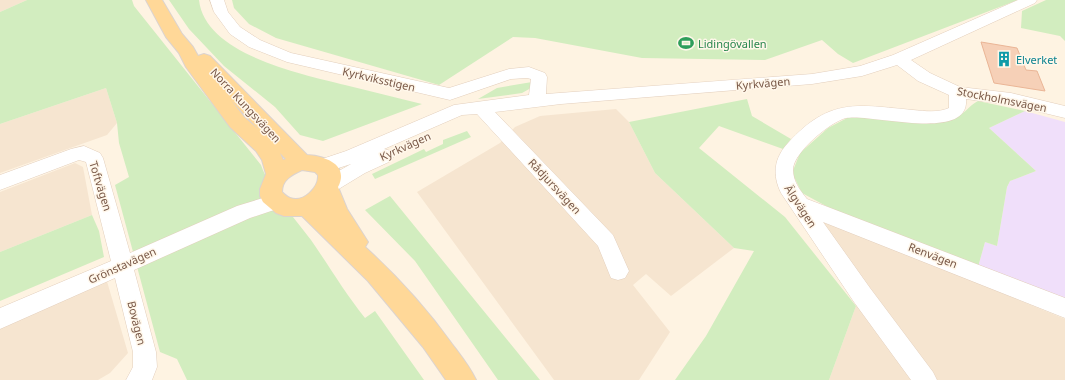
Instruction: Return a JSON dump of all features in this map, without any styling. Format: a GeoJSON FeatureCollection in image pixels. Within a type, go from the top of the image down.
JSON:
{"type":"FeatureCollection","features":[{"type":"Feature","properties":{"kind":"main road","name":"Norra Kungsvägen"},"geometry":{"type":"LineString","coordinates":[[154,0],[176,37],[187,51],[192,64],[237,122],[263,146],[272,158],[274,189]]}},
{"type":"Feature","properties":{"kind":"main road","name":"Norra Kungsvägen"},"geometry":{"type":"LineString","coordinates":[[187,51],[203,59],[301,162]]}},
{"type":"Feature","properties":{"kind":"main road"},"geometry":{"type":"LineString","coordinates":[[327,180],[322,196],[314,202],[303,206],[291,208],[274,189],[291,165],[301,162],[309,162],[327,180],[337,213],[377,274]]}},
{"type":"Feature","properties":{"kind":"main road"},"geometry":{"type":"LineString","coordinates":[[303,206],[310,210],[377,274],[432,338],[462,380]]}},
{"type":"Feature","properties":{"kind":"street","name":"Kyrkviksstigen"},"geometry":{"type":"LineString","coordinates":[[217,0],[226,20],[239,35],[268,50],[287,57],[450,94],[509,74],[529,72],[539,77],[537,100]]}},
{"type":"Feature","properties":{"kind":"street","name":"Kyrkvägen"},"geometry":{"type":"LineString","coordinates":[[327,180],[358,168],[466,119],[481,108],[537,100],[812,79],[862,71],[899,59],[1030,0]]}},
{"type":"Feature","properties":{"kind":"street","name":"Stockholmsvägen"},"geometry":{"type":"LineString","coordinates":[[899,59],[924,77],[957,92],[1011,99],[1065,112]]}},
{"type":"Feature","properties":{"kind":"street","name":"Älgvägen"},"geometry":{"type":"LineString","coordinates":[[925,380],[866,301],[788,188],[783,175],[787,156],[803,139],[832,116],[855,110],[886,112],[924,118],[948,116],[955,112],[959,103],[957,92]]}},
{"type":"Feature","properties":{"kind":"street","name":"Rådjursvägen"},"geometry":{"type":"LineString","coordinates":[[481,108],[606,241],[618,271]]}},
{"type":"Feature","properties":{"kind":"street","name":"Toftvägen"},"geometry":{"type":"LineString","coordinates":[[0,183],[77,154],[84,153],[94,158],[123,264]]}},
{"type":"Feature","properties":{"kind":"street","name":"Grönstavägen"},"geometry":{"type":"LineString","coordinates":[[0,319],[244,212],[274,189]]}},
{"type":"Feature","properties":{"kind":"street","name":"Renvägen"},"geometry":{"type":"LineString","coordinates":[[800,205],[1065,308]]}},
{"type":"Feature","properties":{"kind":"street","name":"Bovägen"},"geometry":{"type":"LineString","coordinates":[[123,264],[145,356],[145,366],[142,376],[138,380]]}},
{"type":"Feature","properties":{"kind":"shaded area"},"geometry":{"type":"Polygon","coordinates":[[[0,0],[27,0],[0,12],[0,0]]]}},
{"type":"Feature","properties":{"kind":"shaded area"},"geometry":{"type":"Polygon","coordinates":[[[106,88],[117,123],[107,135],[0,173],[0,124],[106,88]]]}},
{"type":"Feature","properties":{"kind":"shaded area"},"geometry":{"type":"Polygon","coordinates":[[[616,109],[629,122],[655,173],[734,248],[671,296],[646,274],[633,285],[670,332],[639,380],[554,380],[417,192],[500,143],[515,127],[540,116],[616,109]]]}},
{"type":"Feature","properties":{"kind":"shaded area"},"geometry":{"type":"Polygon","coordinates":[[[1025,111],[1065,122],[1065,301],[978,267],[985,242],[997,246],[1007,187],[1010,181],[1036,171],[989,128],[1025,111]]]}},
{"type":"Feature","properties":{"kind":"shaded area"},"geometry":{"type":"Polygon","coordinates":[[[75,163],[83,167],[92,215],[0,252],[0,192],[75,163]]]}},
{"type":"Feature","properties":{"kind":"shaded area"},"geometry":{"type":"Polygon","coordinates":[[[812,216],[1065,319],[1065,380],[829,380],[856,306],[866,296],[812,216]]]}},
{"type":"Feature","properties":{"kind":"shaded area"},"geometry":{"type":"Polygon","coordinates":[[[106,278],[128,353],[110,373],[98,380],[0,380],[0,326],[106,278]]]}},
{"type":"Feature","properties":{"kind":"green space"},"geometry":{"type":"Polygon","coordinates":[[[27,0],[132,0],[134,6],[261,165],[276,195],[311,240],[358,309],[365,318],[375,311],[424,380],[187,380],[177,359],[160,352],[115,185],[129,177],[119,143],[117,123],[106,88],[0,124],[0,12],[27,0]]]}},
{"type":"Feature","properties":{"kind":"green space"},"geometry":{"type":"Polygon","coordinates":[[[169,0],[199,0],[205,19],[218,35],[236,48],[258,59],[305,75],[422,104],[323,141],[300,135],[275,107],[224,66],[189,29],[169,0]]]}},
{"type":"Feature","properties":{"kind":"green space","name":"Lidingövallen"},"geometry":{"type":"Polygon","coordinates":[[[232,0],[1018,0],[853,63],[838,54],[822,40],[765,60],[642,58],[535,38],[513,37],[439,85],[276,38],[249,24],[234,8],[232,0]]]}},
{"type":"Feature","properties":{"kind":"green space"},"geometry":{"type":"Polygon","coordinates":[[[1046,0],[1065,0],[1065,41],[1060,36],[1021,28],[1022,11],[1046,0]]]}},
{"type":"Feature","properties":{"kind":"green space"},"geometry":{"type":"Polygon","coordinates":[[[532,82],[531,88],[522,93],[478,99],[497,88],[532,82]]]}},
{"type":"Feature","properties":{"kind":"green space"},"geometry":{"type":"Polygon","coordinates":[[[747,99],[752,116],[791,139],[783,149],[719,126],[699,148],[785,217],[856,306],[829,380],[675,380],[706,336],[754,251],[734,248],[655,173],[629,122],[747,99]]]}},
{"type":"Feature","properties":{"kind":"green space"},"geometry":{"type":"Polygon","coordinates":[[[978,101],[1025,111],[989,128],[1036,171],[1010,181],[1007,187],[997,246],[985,242],[978,267],[837,212],[802,193],[792,173],[800,153],[828,128],[849,117],[863,115],[950,120],[963,113],[978,101]]]}},
{"type":"Feature","properties":{"kind":"green space"},"geometry":{"type":"Polygon","coordinates":[[[467,131],[471,137],[375,179],[372,174],[424,149],[426,152],[443,144],[443,140],[467,131]]]}},
{"type":"Feature","properties":{"kind":"green space"},"geometry":{"type":"Polygon","coordinates":[[[390,196],[540,380],[498,380],[415,261],[365,210],[390,196]]]}},
{"type":"Feature","properties":{"kind":"green space"},"geometry":{"type":"Polygon","coordinates":[[[92,215],[99,231],[104,257],[0,301],[0,252],[92,215]]]}},
{"type":"Feature","properties":{"kind":"building","name":"Elverket"},"geometry":{"type":"Polygon","coordinates":[[[981,42],[1017,48],[1026,70],[1037,71],[1045,91],[994,83],[981,42]]]}},
{"type":"Feature","properties":{"kind":"place","name":"Lidingövallen"},"geometry":{"type":"Point","coordinates":[686,43]}},
{"type":"Feature","properties":{"kind":"place","name":"Elverket"},"geometry":{"type":"Point","coordinates":[1004,59]}}]}
